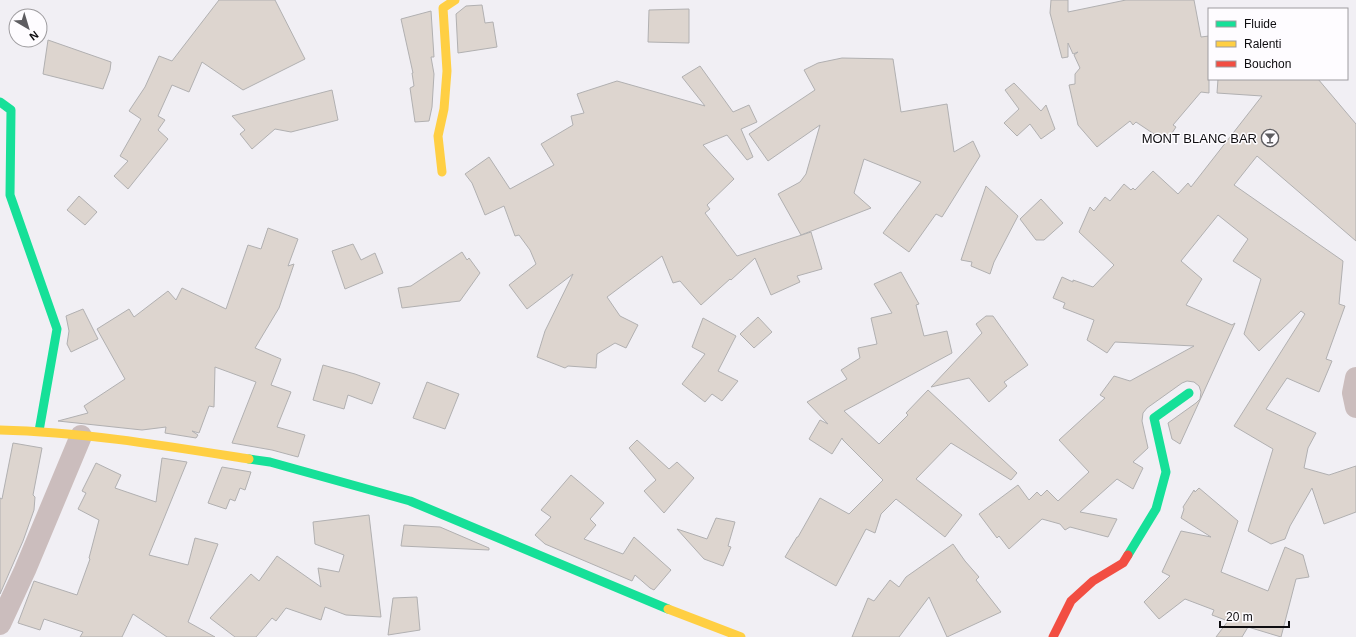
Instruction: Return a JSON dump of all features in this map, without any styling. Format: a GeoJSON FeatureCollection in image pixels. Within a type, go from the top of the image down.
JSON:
{"type":"FeatureCollection","features":[{"type":"Feature","properties":{"kind":"street"},"geometry":{"type":"LineString","coordinates":[[442,172],[438,136],[444,109],[447,71],[443,8],[454,0]]}},
{"type":"Feature","properties":{"kind":"street"},"geometry":{"type":"LineString","coordinates":[[0,102],[11,110],[10,195],[57,329],[39,431]]}},
{"type":"Feature","properties":{"kind":"street"},"geometry":{"type":"LineString","coordinates":[[1356,378],[1353,393],[1356,407]]}},
{"type":"Feature","properties":{"kind":"street"},"geometry":{"type":"LineString","coordinates":[[1053,637],[1070,601],[1092,581],[1123,563],[1156,509],[1166,472],[1154,418],[1189,394]]}},
{"type":"Feature","properties":{"kind":"street"},"geometry":{"type":"LineString","coordinates":[[0,430],[39,431],[155,444],[270,462],[410,501],[662,607],[741,637]]}},
{"type":"Feature","properties":{"kind":"street"},"geometry":{"type":"LineString","coordinates":[[0,624],[25,570],[81,436]]}},
{"type":"Feature","properties":{"kind":"building"},"geometry":{"type":"Polygon","coordinates":[[[219,0],[275,0],[305,59],[243,90],[202,62],[189,92],[172,85],[158,116],[165,120],[158,130],[168,139],[128,189],[114,176],[128,161],[120,156],[141,119],[129,111],[145,87],[159,56],[172,61],[219,0]]]}},
{"type":"Feature","properties":{"kind":"building"},"geometry":{"type":"Polygon","coordinates":[[[1051,0],[1068,0],[1068,12],[1126,0],[1194,0],[1201,37],[1208,36],[1209,93],[1201,92],[1173,125],[1176,127],[1166,142],[1136,122],[1133,125],[1130,121],[1097,147],[1078,125],[1069,85],[1075,84],[1075,74],[1080,68],[1074,55],[1078,52],[1073,54],[1068,43],[1068,57],[1062,58],[1050,13],[1051,0]]]}},
{"type":"Feature","properties":{"kind":"building"},"geometry":{"type":"Polygon","coordinates":[[[482,5],[485,23],[493,22],[497,47],[458,53],[456,14],[466,6],[482,5]]]}},
{"type":"Feature","properties":{"kind":"building"},"geometry":{"type":"Polygon","coordinates":[[[689,9],[689,43],[648,42],[649,10],[689,9]]]}},
{"type":"Feature","properties":{"kind":"building"},"geometry":{"type":"Polygon","coordinates":[[[431,11],[434,57],[431,57],[434,74],[432,107],[429,121],[415,122],[410,88],[414,86],[413,73],[401,19],[431,11]]]}},
{"type":"Feature","properties":{"kind":"building"},"geometry":{"type":"Polygon","coordinates":[[[48,40],[111,62],[110,70],[103,89],[43,74],[48,40]]]}},
{"type":"Feature","properties":{"kind":"building"},"geometry":{"type":"Polygon","coordinates":[[[842,58],[893,59],[901,112],[947,104],[954,152],[973,141],[980,156],[942,217],[936,214],[909,252],[883,233],[921,182],[864,159],[854,193],[871,208],[801,235],[778,194],[800,182],[806,174],[820,125],[768,161],[749,134],[815,90],[804,70],[818,63],[842,58]]]}},
{"type":"Feature","properties":{"kind":"building"},"geometry":{"type":"Polygon","coordinates":[[[700,66],[733,112],[749,105],[757,122],[741,129],[753,157],[747,160],[727,135],[703,145],[734,179],[707,205],[710,209],[705,213],[737,256],[811,232],[822,269],[797,276],[800,282],[771,295],[755,258],[701,305],[680,281],[673,283],[662,256],[607,297],[620,316],[638,325],[626,348],[615,343],[597,354],[596,368],[568,366],[565,368],[537,357],[545,331],[573,274],[527,309],[509,285],[536,264],[530,250],[519,235],[515,236],[504,206],[485,215],[472,183],[465,174],[489,157],[510,189],[554,165],[541,144],[573,125],[571,116],[584,113],[577,94],[617,81],[705,106],[682,77],[700,66]]]}},
{"type":"Feature","properties":{"kind":"building"},"geometry":{"type":"Polygon","coordinates":[[[1218,80],[1319,80],[1356,124],[1356,241],[1257,156],[1234,185],[1343,261],[1339,304],[1345,306],[1326,359],[1332,361],[1319,392],[1287,378],[1266,409],[1316,433],[1308,448],[1304,468],[1329,475],[1356,466],[1356,512],[1324,524],[1312,488],[1290,526],[1285,539],[1271,544],[1248,531],[1273,449],[1234,426],[1305,314],[1301,311],[1259,351],[1244,334],[1261,279],[1233,261],[1248,239],[1218,215],[1181,261],[1202,279],[1186,305],[1232,325],[1235,323],[1180,444],[1172,439],[1168,423],[1200,399],[1201,392],[1199,386],[1194,382],[1187,381],[1182,383],[1147,408],[1143,413],[1142,421],[1148,448],[1133,462],[1143,468],[1133,489],[1117,479],[1080,512],[1117,519],[1108,537],[1070,527],[1065,530],[1060,524],[1042,519],[1009,549],[999,536],[997,538],[979,514],[1018,485],[1029,500],[1037,492],[1041,496],[1047,490],[1058,501],[1089,472],[1059,440],[1105,398],[1100,395],[1114,376],[1130,381],[1194,346],[1115,342],[1107,353],[1087,340],[1094,320],[1063,308],[1065,303],[1053,298],[1062,277],[1073,282],[1073,280],[1093,287],[1114,265],[1079,232],[1090,207],[1094,211],[1105,197],[1110,201],[1124,184],[1131,190],[1133,188],[1135,190],[1153,171],[1178,194],[1188,183],[1191,187],[1262,96],[1217,93],[1218,80]]]}},
{"type":"Feature","properties":{"kind":"building"},"geometry":{"type":"Polygon","coordinates":[[[1014,83],[1041,111],[1046,105],[1055,129],[1041,139],[1030,124],[1017,136],[1004,123],[1019,109],[1005,90],[1014,83]]]}},
{"type":"Feature","properties":{"kind":"building"},"geometry":{"type":"Polygon","coordinates":[[[332,90],[338,120],[291,132],[275,129],[252,149],[240,134],[245,130],[232,116],[332,90]]]}},
{"type":"Feature","properties":{"kind":"building"},"geometry":{"type":"Polygon","coordinates":[[[986,186],[1018,216],[994,262],[990,274],[971,266],[972,262],[961,260],[986,186]]]}},
{"type":"Feature","properties":{"kind":"building"},"geometry":{"type":"Polygon","coordinates":[[[79,196],[97,212],[85,225],[67,210],[79,196]]]}},
{"type":"Feature","properties":{"kind":"building"},"geometry":{"type":"Polygon","coordinates":[[[1041,199],[1063,223],[1044,240],[1036,240],[1020,219],[1041,199]]]}},
{"type":"Feature","properties":{"kind":"building"},"geometry":{"type":"Polygon","coordinates":[[[268,228],[298,239],[288,266],[294,264],[279,308],[255,348],[281,359],[271,385],[291,392],[277,427],[305,435],[298,457],[272,450],[232,443],[256,382],[215,367],[214,407],[209,406],[199,433],[192,431],[198,435],[196,438],[165,433],[166,427],[142,430],[58,421],[88,413],[84,406],[125,379],[97,329],[129,309],[134,317],[168,291],[176,300],[182,288],[226,309],[248,245],[261,249],[268,228]]]}},
{"type":"Feature","properties":{"kind":"building"},"geometry":{"type":"Polygon","coordinates":[[[353,244],[361,260],[375,253],[383,273],[345,289],[332,251],[353,244]]]}},
{"type":"Feature","properties":{"kind":"building"},"geometry":{"type":"Polygon","coordinates":[[[462,252],[467,260],[469,258],[480,273],[460,301],[402,308],[398,288],[411,286],[462,252]]]}},
{"type":"Feature","properties":{"kind":"building"},"geometry":{"type":"Polygon","coordinates":[[[901,272],[919,304],[916,305],[924,336],[947,331],[952,353],[844,411],[879,444],[908,415],[906,413],[928,390],[1017,473],[1011,480],[951,443],[916,479],[962,515],[945,537],[896,499],[881,514],[875,533],[866,529],[836,586],[785,557],[820,498],[849,514],[883,480],[842,438],[832,454],[809,439],[820,420],[828,424],[807,402],[847,379],[841,370],[860,358],[858,348],[877,344],[871,318],[892,313],[874,284],[901,272]]]}},
{"type":"Feature","properties":{"kind":"building"},"geometry":{"type":"Polygon","coordinates":[[[83,309],[98,339],[71,352],[67,344],[69,331],[66,316],[83,309]]]}},
{"type":"Feature","properties":{"kind":"building"},"geometry":{"type":"Polygon","coordinates":[[[986,316],[993,316],[1028,365],[1004,382],[1007,386],[989,402],[969,378],[931,387],[982,333],[976,324],[986,316]]]}},
{"type":"Feature","properties":{"kind":"building"},"geometry":{"type":"Polygon","coordinates":[[[758,317],[772,332],[754,348],[740,334],[758,317]]]}},
{"type":"Feature","properties":{"kind":"building"},"geometry":{"type":"Polygon","coordinates":[[[703,318],[736,336],[718,371],[738,381],[722,401],[712,394],[705,402],[682,384],[705,354],[692,347],[703,318]]]}},
{"type":"Feature","properties":{"kind":"building"},"geometry":{"type":"Polygon","coordinates":[[[323,365],[380,383],[372,404],[348,395],[344,409],[313,400],[323,365]]]}},
{"type":"Feature","properties":{"kind":"building"},"geometry":{"type":"Polygon","coordinates":[[[427,382],[459,394],[445,429],[413,418],[427,382]]]}},
{"type":"Feature","properties":{"kind":"building"},"geometry":{"type":"Polygon","coordinates":[[[637,440],[669,469],[677,462],[694,478],[664,513],[644,491],[656,480],[629,448],[637,440]]]}},
{"type":"Feature","properties":{"kind":"building"},"geometry":{"type":"Polygon","coordinates":[[[13,443],[42,448],[33,495],[35,497],[34,510],[23,541],[0,594],[0,498],[2,499],[13,443]]]}},
{"type":"Feature","properties":{"kind":"building"},"geometry":{"type":"Polygon","coordinates":[[[162,458],[187,462],[149,555],[188,565],[195,538],[218,544],[188,622],[215,637],[167,637],[133,614],[122,637],[80,637],[83,632],[44,619],[40,630],[18,623],[34,581],[77,595],[90,559],[99,520],[78,509],[86,493],[82,491],[96,463],[121,475],[115,488],[156,502],[162,458]]]}},
{"type":"Feature","properties":{"kind":"building"},"geometry":{"type":"Polygon","coordinates":[[[222,467],[251,472],[245,490],[240,488],[235,501],[230,499],[226,509],[208,503],[222,467]]]}},
{"type":"Feature","properties":{"kind":"building"},"geometry":{"type":"Polygon","coordinates":[[[571,475],[604,503],[590,519],[596,525],[584,539],[623,554],[634,537],[671,570],[654,590],[635,575],[632,581],[545,544],[535,535],[551,517],[541,510],[571,475]]]}},
{"type":"Feature","properties":{"kind":"building"},"geometry":{"type":"Polygon","coordinates":[[[1199,488],[1238,521],[1221,572],[1268,591],[1285,547],[1303,555],[1309,577],[1296,579],[1281,637],[1248,627],[1242,637],[1216,637],[1228,621],[1212,615],[1214,610],[1185,599],[1159,619],[1144,602],[1170,576],[1162,572],[1181,531],[1211,537],[1181,518],[1184,509],[1183,507],[1194,490],[1195,492],[1199,488]]]}},
{"type":"Feature","properties":{"kind":"building"},"geometry":{"type":"Polygon","coordinates":[[[369,515],[381,617],[346,615],[325,607],[321,620],[286,608],[276,621],[272,618],[256,637],[235,637],[210,618],[251,574],[259,581],[277,556],[321,587],[318,568],[339,572],[344,555],[315,544],[313,522],[369,515]]]}},
{"type":"Feature","properties":{"kind":"building"},"geometry":{"type":"Polygon","coordinates":[[[716,518],[735,522],[728,546],[731,547],[723,566],[704,559],[677,529],[707,539],[716,518]]]}},
{"type":"Feature","properties":{"kind":"building"},"geometry":{"type":"Polygon","coordinates":[[[404,525],[440,527],[489,548],[489,550],[401,546],[404,525]]]}},
{"type":"Feature","properties":{"kind":"building"},"geometry":{"type":"Polygon","coordinates":[[[953,544],[979,577],[976,580],[1001,612],[947,637],[929,597],[899,637],[852,637],[868,598],[874,601],[890,580],[899,587],[906,577],[953,544]]]}},
{"type":"Feature","properties":{"kind":"building"},"geometry":{"type":"Polygon","coordinates":[[[417,597],[420,630],[388,635],[393,598],[417,597]]]}},
{"type":"Feature","properties":{"kind":"traffic: fast"},"geometry":{"type":"LineString","coordinates":[[0,102],[11,110],[10,195],[57,329],[39,431]]}},
{"type":"Feature","properties":{"kind":"traffic: fast"},"geometry":{"type":"LineString","coordinates":[[1128,555],[1156,509],[1166,472],[1154,418],[1189,393]]}},
{"type":"Feature","properties":{"kind":"traffic: fast"},"geometry":{"type":"LineString","coordinates":[[249,459],[270,462],[410,501],[668,609]]}},
{"type":"Feature","properties":{"kind":"traffic: slow"},"geometry":{"type":"LineString","coordinates":[[442,172],[438,136],[444,109],[447,71],[443,8],[455,0]]}},
{"type":"Feature","properties":{"kind":"traffic: slow"},"geometry":{"type":"LineString","coordinates":[[0,430],[31,431],[94,437],[249,459]]}},
{"type":"Feature","properties":{"kind":"traffic: slow"},"geometry":{"type":"LineString","coordinates":[[668,609],[741,637]]}},
{"type":"Feature","properties":{"kind":"traffic: jam"},"geometry":{"type":"LineString","coordinates":[[1053,637],[1071,601],[1093,581],[1123,563],[1128,555]]}},
{"type":"Feature","properties":{"kind":"place","name":"MONT BLANC BAR"},"geometry":{"type":"Point","coordinates":[1270,138]}}]}
